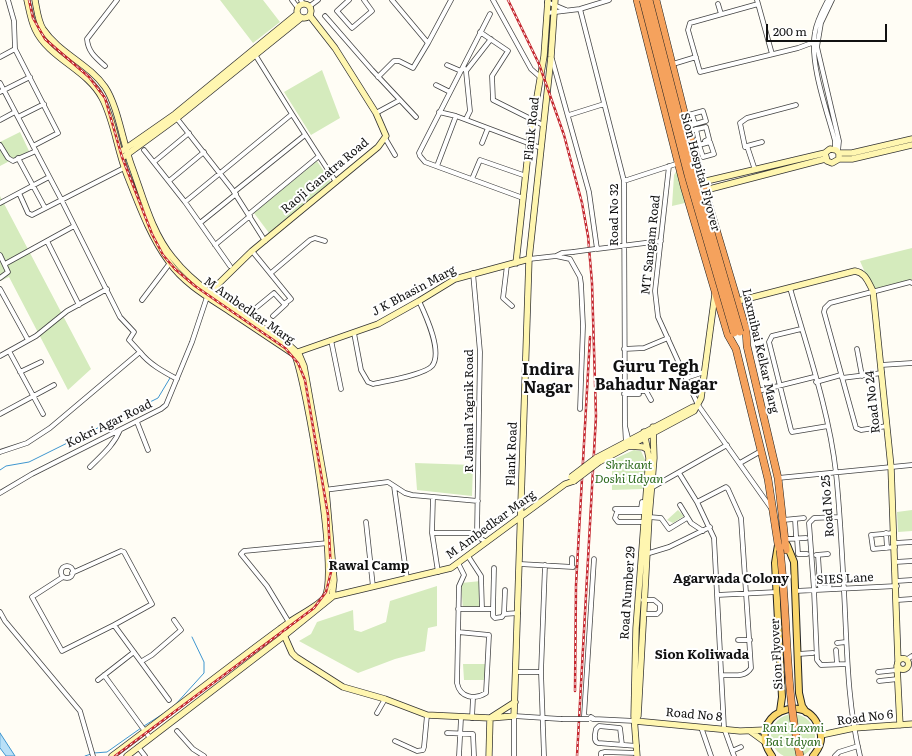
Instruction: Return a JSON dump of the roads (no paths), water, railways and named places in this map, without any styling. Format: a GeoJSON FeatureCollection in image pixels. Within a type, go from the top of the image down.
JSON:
{"type":"FeatureCollection","features":[{"type":"Feature","properties":{"kind":"highway","name":"Laxmibai Kelkar Marg"},"geometry":{"type":"LineString","coordinates":[[637,0],[684,186],[728,335],[736,349],[761,451],[772,510],[784,544]]}},
{"type":"Feature","properties":{"kind":"highway","name":"Sion Hospital Flyover"},"geometry":{"type":"LineString","coordinates":[[644,0],[688,175],[737,332],[747,346]]}},
{"type":"Feature","properties":{"kind":"highway","name":"Sion Hospital Flyover"},"geometry":{"type":"LineString","coordinates":[[649,0],[737,332],[736,349]]}},
{"type":"Feature","properties":{"kind":"highway","name":"Laxmibai Kelkar Marg"},"geometry":{"type":"LineString","coordinates":[[656,0],[673,64],[689,115],[696,145],[696,158],[702,182],[746,330],[747,346],[778,478],[784,544]]}},
{"type":"Feature","properties":{"kind":"highway","name":"Sion Flyover"},"geometry":{"type":"LineString","coordinates":[[784,544],[785,594],[791,702],[795,734],[802,756]]}},
{"type":"Feature","properties":{"kind":"main road","name":"M Ambedkar Marg"},"geometry":{"type":"LineString","coordinates":[[27,0],[34,28],[40,39],[97,89],[102,98],[108,112],[119,156],[148,217],[153,236],[170,263],[208,294]]}},
{"type":"Feature","properties":{"kind":"main road"},"geometry":{"type":"LineString","coordinates":[[35,0],[39,18],[47,33],[104,86],[114,106],[126,152],[148,217],[172,258],[208,294],[289,345],[304,366],[324,490],[334,580],[332,597],[293,629],[126,756]]}},
{"type":"Feature","properties":{"kind":"main road"},"geometry":{"type":"LineString","coordinates":[[516,263],[533,120],[544,56],[548,1]]}},
{"type":"Feature","properties":{"kind":"main road"},"geometry":{"type":"LineString","coordinates":[[302,2],[310,6],[312,11],[310,16],[306,18],[299,16],[298,8],[302,2]]}},
{"type":"Feature","properties":{"kind":"main road","name":"Flank Road"},"geometry":{"type":"LineString","coordinates":[[512,716],[515,702],[517,672],[529,260],[551,57],[554,2]]}},
{"type":"Feature","properties":{"kind":"main road"},"geometry":{"type":"LineString","coordinates":[[119,156],[175,116],[299,16]]}},
{"type":"Feature","properties":{"kind":"main road","name":"Raoji Ganatra Road"},"geometry":{"type":"LineString","coordinates":[[208,294],[252,251],[378,147],[386,136],[381,120],[335,48],[310,16]]}},
{"type":"Feature","properties":{"kind":"main road"},"geometry":{"type":"LineString","coordinates":[[837,153],[852,153],[912,139]]}},
{"type":"Feature","properties":{"kind":"main road"},"geometry":{"type":"LineString","coordinates":[[687,195],[825,156],[830,149],[852,159],[912,145]]}},
{"type":"Feature","properties":{"kind":"main road"},"geometry":{"type":"LineString","coordinates":[[825,156],[832,163],[837,153]]}},
{"type":"Feature","properties":{"kind":"main road"},"geometry":{"type":"LineString","coordinates":[[684,186],[825,156]]}},
{"type":"Feature","properties":{"kind":"main road","name":"J K Bhasin Marg"},"geometry":{"type":"LineString","coordinates":[[296,354],[390,321],[450,284],[475,274],[529,260]]}},
{"type":"Feature","properties":{"kind":"main road","name":"Road No 24"},"geometry":{"type":"LineString","coordinates":[[738,302],[855,271],[861,272],[866,277],[873,291],[891,467],[897,600],[895,679],[900,725]]}},
{"type":"Feature","properties":{"kind":"main road"},"geometry":{"type":"LineString","coordinates":[[697,406],[704,372],[715,294]]}},
{"type":"Feature","properties":{"kind":"main road","name":"M Ambedkar Marg"},"geometry":{"type":"LineString","coordinates":[[332,597],[438,572],[458,563],[485,541],[522,516],[598,460],[644,434],[694,411],[697,406]]}},
{"type":"Feature","properties":{"kind":"main road"},"geometry":{"type":"LineString","coordinates":[[644,554],[645,512],[649,488],[653,430]]}},
{"type":"Feature","properties":{"kind":"main road","name":"Road Number 29"},"geometry":{"type":"LineString","coordinates":[[637,755],[634,716],[644,554],[644,522],[649,488],[648,450],[644,434]]}},
{"type":"Feature","properties":{"kind":"main road"},"geometry":{"type":"LineString","coordinates":[[628,443],[648,450]]}},
{"type":"Feature","properties":{"kind":"main road"},"geometry":{"type":"LineString","coordinates":[[112,756],[144,730],[324,597],[328,585],[329,543]]}},
{"type":"Feature","properties":{"kind":"main road","name":"Laxmibai Kelkar Marg"},"geometry":{"type":"LineString","coordinates":[[784,544],[794,562],[799,693],[802,706],[806,712]]}},
{"type":"Feature","properties":{"kind":"main road","name":"Laxmibai Kelkar Marg"},"geometry":{"type":"LineString","coordinates":[[780,711],[782,697],[775,563],[784,544]]}},
{"type":"Feature","properties":{"kind":"main road"},"geometry":{"type":"LineString","coordinates":[[324,597],[332,597]]}},
{"type":"Feature","properties":{"kind":"main road"},"geometry":{"type":"LineString","coordinates":[[635,721],[638,716],[643,614],[641,600]]}},
{"type":"Feature","properties":{"kind":"main road"},"geometry":{"type":"LineString","coordinates":[[281,628],[292,653],[296,657],[332,682],[352,691],[385,699],[427,716],[461,718],[512,716]]}},
{"type":"Feature","properties":{"kind":"main road"},"geometry":{"type":"LineString","coordinates":[[901,659],[909,664],[908,667],[903,670],[896,667],[901,659]]}},
{"type":"Feature","properties":{"kind":"main road"},"geometry":{"type":"LineString","coordinates":[[223,672],[228,678]]}},
{"type":"Feature","properties":{"kind":"main road"},"geometry":{"type":"LineString","coordinates":[[490,718],[515,702]]}},
{"type":"Feature","properties":{"kind":"main road"},"geometry":{"type":"LineString","coordinates":[[505,708],[512,716]]}},
{"type":"Feature","properties":{"kind":"main road"},"geometry":{"type":"LineString","coordinates":[[772,756],[765,742],[765,730],[773,716],[780,711],[789,708],[798,708],[806,712],[819,724],[821,735],[819,748],[813,756]]}},
{"type":"Feature","properties":{"kind":"main road"},"geometry":{"type":"LineString","coordinates":[[489,756],[490,718]]}},
{"type":"Feature","properties":{"kind":"main road","name":"Road No 8"},"geometry":{"type":"LineString","coordinates":[[635,721],[750,731],[765,730]]}},
{"type":"Feature","properties":{"kind":"main road","name":"Road No 6"},"geometry":{"type":"LineString","coordinates":[[821,735],[854,728],[912,724]]}},
{"type":"Feature","properties":{"kind":"main road","name":"Road No 8"},"geometry":{"type":"LineString","coordinates":[[750,731],[765,742]]}},
{"type":"Feature","properties":{"kind":"street"},"geometry":{"type":"LineString","coordinates":[[8,0],[14,21],[15,49],[58,133],[33,146]]}},
{"type":"Feature","properties":{"kind":"street"},"geometry":{"type":"LineString","coordinates":[[105,66],[92,54],[87,46],[86,39],[116,0]]}},
{"type":"Feature","properties":{"kind":"street"},"geometry":{"type":"LineString","coordinates":[[292,0],[298,8]]}},
{"type":"Feature","properties":{"kind":"street"},"geometry":{"type":"LineString","coordinates":[[310,6],[318,0]]}},
{"type":"Feature","properties":{"kind":"street"},"geometry":{"type":"LineString","coordinates":[[347,0],[337,11],[352,28],[372,10],[364,0]]}},
{"type":"Feature","properties":{"kind":"street"},"geometry":{"type":"LineString","coordinates":[[392,0],[428,43]]}},
{"type":"Feature","properties":{"kind":"street"},"geometry":{"type":"LineString","coordinates":[[378,77],[394,61],[399,61],[413,68],[451,0]]}},
{"type":"Feature","properties":{"kind":"street"},"geometry":{"type":"LineString","coordinates":[[493,0],[531,69],[540,77]]}},
{"type":"Feature","properties":{"kind":"street"},"geometry":{"type":"LineString","coordinates":[[547,13],[580,9],[609,0]]}},
{"type":"Feature","properties":{"kind":"street"},"geometry":{"type":"LineString","coordinates":[[828,0],[816,26],[815,42],[819,83],[837,153]]}},
{"type":"Feature","properties":{"kind":"street"},"geometry":{"type":"LineString","coordinates":[[815,42],[821,23],[832,0]]}},
{"type":"Feature","properties":{"kind":"street"},"geometry":{"type":"LineString","coordinates":[[548,1],[554,2],[566,10]]}},
{"type":"Feature","properties":{"kind":"street"},"geometry":{"type":"LineString","coordinates":[[772,54],[758,2],[690,23],[688,26],[699,70],[702,73],[772,54],[815,42]]}},
{"type":"Feature","properties":{"kind":"street"},"geometry":{"type":"LineString","coordinates":[[718,4],[721,14]]}},
{"type":"Feature","properties":{"kind":"street","name":"Road No 32"},"geometry":{"type":"LineString","coordinates":[[580,9],[624,180],[624,392],[625,426],[628,443]]}},
{"type":"Feature","properties":{"kind":"street"},"geometry":{"type":"LineString","coordinates":[[490,14],[419,153],[422,159],[437,166],[523,198]]}},
{"type":"Feature","properties":{"kind":"street"},"geometry":{"type":"LineString","coordinates":[[325,16],[378,77],[416,117]]}},
{"type":"Feature","properties":{"kind":"street"},"geometry":{"type":"LineString","coordinates":[[480,32],[508,51],[492,76],[493,100],[543,125]]}},
{"type":"Feature","properties":{"kind":"street"},"geometry":{"type":"LineString","coordinates":[[466,119],[470,111],[466,71],[491,39]]}},
{"type":"Feature","properties":{"kind":"street"},"geometry":{"type":"LineString","coordinates":[[0,57],[15,49]]}},
{"type":"Feature","properties":{"kind":"street"},"geometry":{"type":"LineString","coordinates":[[254,53],[336,182]]}},
{"type":"Feature","properties":{"kind":"street"},"geometry":{"type":"LineString","coordinates":[[551,57],[589,192],[596,233],[597,249],[661,241]]}},
{"type":"Feature","properties":{"kind":"street"},"geometry":{"type":"LineString","coordinates":[[673,64],[696,57]]}},
{"type":"Feature","properties":{"kind":"street"},"geometry":{"type":"LineString","coordinates":[[447,65],[466,71]]}},
{"type":"Feature","properties":{"kind":"street"},"geometry":{"type":"LineString","coordinates":[[2,91],[30,77]]}},
{"type":"Feature","properties":{"kind":"street"},"geometry":{"type":"LineString","coordinates":[[0,83],[2,91],[36,151],[120,317],[134,332],[129,340],[150,362],[177,379]]}},
{"type":"Feature","properties":{"kind":"street"},"geometry":{"type":"LineString","coordinates":[[436,85],[450,92]]}},
{"type":"Feature","properties":{"kind":"street"},"geometry":{"type":"LineString","coordinates":[[376,113],[400,100]]}},
{"type":"Feature","properties":{"kind":"street"},"geometry":{"type":"LineString","coordinates":[[18,117],[44,104]]}},
{"type":"Feature","properties":{"kind":"street"},"geometry":{"type":"LineString","coordinates":[[568,115],[604,104]]}},
{"type":"Feature","properties":{"kind":"street"},"geometry":{"type":"LineString","coordinates":[[755,170],[747,146],[745,147],[740,127],[743,120],[796,105]]}},
{"type":"Feature","properties":{"kind":"street"},"geometry":{"type":"LineString","coordinates":[[0,120],[15,112]]}},
{"type":"Feature","properties":{"kind":"street"},"geometry":{"type":"LineString","coordinates":[[439,112],[466,119],[541,148]]}},
{"type":"Feature","properties":{"kind":"street"},"geometry":{"type":"LineString","coordinates":[[689,115],[703,112],[706,121],[692,128]]}},
{"type":"Feature","properties":{"kind":"street"},"geometry":{"type":"LineString","coordinates":[[185,202],[292,114]]}},
{"type":"Feature","properties":{"kind":"street"},"geometry":{"type":"LineString","coordinates":[[175,116],[235,193],[265,241]]}},
{"type":"Feature","properties":{"kind":"street"},"geometry":{"type":"LineString","coordinates":[[437,166],[456,116]]}},
{"type":"Feature","properties":{"kind":"street"},"geometry":{"type":"LineString","coordinates":[[692,128],[706,127],[709,139],[696,145]]}},
{"type":"Feature","properties":{"kind":"street"},"geometry":{"type":"LineString","coordinates":[[482,143],[488,128]]}},
{"type":"Feature","properties":{"kind":"street"},"geometry":{"type":"LineString","coordinates":[[154,162],[189,133]]}},
{"type":"Feature","properties":{"kind":"street"},"geometry":{"type":"LineString","coordinates":[[200,223],[305,135]]}},
{"type":"Feature","properties":{"kind":"street"},"geometry":{"type":"LineString","coordinates":[[385,138],[394,156]]}},
{"type":"Feature","properties":{"kind":"street"},"geometry":{"type":"LineString","coordinates":[[747,146],[762,142]]}},
{"type":"Feature","properties":{"kind":"street"},"geometry":{"type":"LineString","coordinates":[[0,145],[10,160],[36,151]]}},
{"type":"Feature","properties":{"kind":"street"},"geometry":{"type":"LineString","coordinates":[[144,150],[185,202],[230,266]]}},
{"type":"Feature","properties":{"kind":"street"},"geometry":{"type":"LineString","coordinates":[[169,181],[204,152]]}},
{"type":"Feature","properties":{"kind":"street"},"geometry":{"type":"LineString","coordinates":[[214,245],[319,156]]}},
{"type":"Feature","properties":{"kind":"street"},"geometry":{"type":"LineString","coordinates":[[18,158],[45,208]]}},
{"type":"Feature","properties":{"kind":"street"},"geometry":{"type":"LineString","coordinates":[[624,180],[696,158]]}},
{"type":"Feature","properties":{"kind":"street"},"geometry":{"type":"LineString","coordinates":[[472,179],[480,160],[526,176]]}},
{"type":"Feature","properties":{"kind":"street","name":"MT Sangam Road"},"geometry":{"type":"LineString","coordinates":[[670,166],[655,303],[658,317],[697,406],[740,463],[772,510]]}},
{"type":"Feature","properties":{"kind":"street"},"geometry":{"type":"LineString","coordinates":[[19,193],[30,215],[124,168]]}},
{"type":"Feature","properties":{"kind":"street"},"geometry":{"type":"LineString","coordinates":[[0,203],[49,177]]}},
{"type":"Feature","properties":{"kind":"street"},"geometry":{"type":"LineString","coordinates":[[5,264],[74,226]]}},
{"type":"Feature","properties":{"kind":"street"},"geometry":{"type":"LineString","coordinates":[[529,260],[556,256],[562,253],[595,249],[594,236],[596,233]]}},
{"type":"Feature","properties":{"kind":"street"},"geometry":{"type":"LineString","coordinates":[[271,273],[310,240],[316,238],[325,241]]}},
{"type":"Feature","properties":{"kind":"street"},"geometry":{"type":"LineString","coordinates":[[47,241],[79,305]]}},
{"type":"Feature","properties":{"kind":"street"},"geometry":{"type":"LineString","coordinates":[[252,251],[290,298],[290,300],[272,316]]}},
{"type":"Feature","properties":{"kind":"street"},"geometry":{"type":"LineString","coordinates":[[0,255],[8,273],[0,278]]}},
{"type":"Feature","properties":{"kind":"street"},"geometry":{"type":"LineString","coordinates":[[556,256],[570,259],[580,277],[583,326],[580,409]]}},
{"type":"Feature","properties":{"kind":"street"},"geometry":{"type":"LineString","coordinates":[[142,300],[170,263]]}},
{"type":"Feature","properties":{"kind":"street"},"geometry":{"type":"LineString","coordinates":[[507,265],[503,298],[512,306]]}},
{"type":"Feature","properties":{"kind":"street","name":"R Jaimal Yagnik Road"},"geometry":{"type":"LineString","coordinates":[[475,274],[480,352],[477,533]]}},
{"type":"Feature","properties":{"kind":"street"},"geometry":{"type":"LineString","coordinates":[[887,426],[861,430],[856,428],[841,377],[825,315],[825,308],[830,303],[873,291],[910,282],[912,283]]}},
{"type":"Feature","properties":{"kind":"street","name":"Road No 25"},"geometry":{"type":"LineString","coordinates":[[790,288],[828,426],[836,472],[844,589],[847,664],[854,728],[860,756]]}},
{"type":"Feature","properties":{"kind":"street"},"geometry":{"type":"LineString","coordinates":[[0,289],[28,340]]}},
{"type":"Feature","properties":{"kind":"street"},"geometry":{"type":"LineString","coordinates":[[0,354],[28,340],[67,312],[107,290]]}},
{"type":"Feature","properties":{"kind":"street"},"geometry":{"type":"LineString","coordinates":[[257,307],[274,293],[286,304]]}},
{"type":"Feature","properties":{"kind":"street","name":"Kokri Agar Road"},"geometry":{"type":"LineString","coordinates":[[0,493],[32,474],[161,410],[166,405],[177,379],[208,294]]}},
{"type":"Feature","properties":{"kind":"street"},"geometry":{"type":"LineString","coordinates":[[355,334],[361,370],[368,382],[373,384],[428,369],[435,360],[436,350],[420,303]]}},
{"type":"Feature","properties":{"kind":"street"},"geometry":{"type":"LineString","coordinates":[[801,329],[772,336],[769,342],[792,432],[828,426]]}},
{"type":"Feature","properties":{"kind":"street"},"geometry":{"type":"LineString","coordinates":[[624,349],[644,348],[668,338]]}},
{"type":"Feature","properties":{"kind":"street"},"geometry":{"type":"LineString","coordinates":[[332,342],[341,390]]}},
{"type":"Feature","properties":{"kind":"street"},"geometry":{"type":"LineString","coordinates":[[857,349],[862,376]]}},
{"type":"Feature","properties":{"kind":"street"},"geometry":{"type":"LineString","coordinates":[[8,351],[43,414]]}},
{"type":"Feature","properties":{"kind":"street"},"geometry":{"type":"LineString","coordinates":[[0,452],[27,443],[50,428],[140,352]]}},
{"type":"Feature","properties":{"kind":"street"},"geometry":{"type":"LineString","coordinates":[[20,372],[41,362]]}},
{"type":"Feature","properties":{"kind":"street"},"geometry":{"type":"LineString","coordinates":[[881,365],[912,363]]}},
{"type":"Feature","properties":{"kind":"street"},"geometry":{"type":"LineString","coordinates":[[686,378],[704,372]]}},
{"type":"Feature","properties":{"kind":"street"},"geometry":{"type":"LineString","coordinates":[[816,382],[841,377],[882,373]]}},
{"type":"Feature","properties":{"kind":"street"},"geometry":{"type":"LineString","coordinates":[[758,391],[814,377]]}},
{"type":"Feature","properties":{"kind":"street"},"geometry":{"type":"LineString","coordinates":[[0,414],[54,385]]}},
{"type":"Feature","properties":{"kind":"street"},"geometry":{"type":"LineString","coordinates":[[624,392],[639,389]]}},
{"type":"Feature","properties":{"kind":"street"},"geometry":{"type":"LineString","coordinates":[[624,392],[646,391],[651,400]]}},
{"type":"Feature","properties":{"kind":"street"},"geometry":{"type":"LineString","coordinates":[[624,392],[639,394]]}},
{"type":"Feature","properties":{"kind":"street"},"geometry":{"type":"LineString","coordinates":[[137,422],[148,450]]}},
{"type":"Feature","properties":{"kind":"street"},"geometry":{"type":"LineString","coordinates":[[90,467],[108,450],[116,440],[120,430]]}},
{"type":"Feature","properties":{"kind":"street"},"geometry":{"type":"LineString","coordinates":[[649,488],[679,473],[727,445]]}},
{"type":"Feature","properties":{"kind":"street"},"geometry":{"type":"LineString","coordinates":[[740,463],[761,451]]}},
{"type":"Feature","properties":{"kind":"street"},"geometry":{"type":"LineString","coordinates":[[778,478],[912,465]]}},
{"type":"Feature","properties":{"kind":"street"},"geometry":{"type":"LineString","coordinates":[[679,473],[710,527],[715,546],[724,728],[734,756]]}},
{"type":"Feature","properties":{"kind":"street"},"geometry":{"type":"LineString","coordinates":[[324,490],[388,482],[412,496],[478,501]]}},
{"type":"Feature","properties":{"kind":"street"},"geometry":{"type":"LineString","coordinates":[[394,486],[407,579]]}},
{"type":"Feature","properties":{"kind":"street"},"geometry":{"type":"LineString","coordinates":[[696,502],[722,488],[728,489],[742,518],[747,594],[748,640],[751,668],[748,673],[741,676],[722,675]]}},
{"type":"Feature","properties":{"kind":"street"},"geometry":{"type":"LineString","coordinates":[[433,497],[432,533],[438,572]]}},
{"type":"Feature","properties":{"kind":"street"},"geometry":{"type":"LineString","coordinates":[[642,502],[645,512]]}},
{"type":"Feature","properties":{"kind":"street"},"geometry":{"type":"LineString","coordinates":[[680,505],[687,518],[703,531]]}},
{"type":"Feature","properties":{"kind":"street"},"geometry":{"type":"LineString","coordinates":[[615,509],[645,512],[661,518],[669,529],[687,518]]}},
{"type":"Feature","properties":{"kind":"street"},"geometry":{"type":"LineString","coordinates":[[644,522],[618,522],[615,518],[617,512],[645,512]]}},
{"type":"Feature","properties":{"kind":"street"},"geometry":{"type":"LineString","coordinates":[[839,517],[814,518],[809,521],[809,555],[813,569],[816,660],[821,665],[847,664]]}},
{"type":"Feature","properties":{"kind":"street"},"geometry":{"type":"LineString","coordinates":[[795,518],[798,554],[828,554]]}},
{"type":"Feature","properties":{"kind":"street"},"geometry":{"type":"LineString","coordinates":[[783,520],[804,518]]}},
{"type":"Feature","properties":{"kind":"street"},"geometry":{"type":"LineString","coordinates":[[366,522],[373,587]]}},
{"type":"Feature","properties":{"kind":"street"},"geometry":{"type":"LineString","coordinates":[[644,554],[669,547],[710,527]]}},
{"type":"Feature","properties":{"kind":"street"},"geometry":{"type":"LineString","coordinates":[[432,533],[477,533],[481,540],[485,541]]}},
{"type":"Feature","properties":{"kind":"street"},"geometry":{"type":"LineString","coordinates":[[894,533],[871,535],[872,548],[887,548],[912,542]]}},
{"type":"Feature","properties":{"kind":"street"},"geometry":{"type":"LineString","coordinates":[[886,534],[887,548]]}},
{"type":"Feature","properties":{"kind":"street"},"geometry":{"type":"LineString","coordinates":[[784,544],[796,537],[805,536]]}},
{"type":"Feature","properties":{"kind":"street"},"geometry":{"type":"LineString","coordinates":[[293,629],[267,586],[242,556],[242,553],[329,543]]}},
{"type":"Feature","properties":{"kind":"street"},"geometry":{"type":"LineString","coordinates":[[784,544],[797,550]]}},
{"type":"Feature","properties":{"kind":"street"},"geometry":{"type":"LineString","coordinates":[[121,551],[124,552],[152,604],[62,651],[32,597],[63,577],[69,578],[72,573],[121,551]]}},
{"type":"Feature","properties":{"kind":"street"},"geometry":{"type":"LineString","coordinates":[[818,555],[820,588],[829,588],[830,583]]}},
{"type":"Feature","properties":{"kind":"street"},"geometry":{"type":"LineString","coordinates":[[458,609],[482,609],[481,576],[468,556]]}},
{"type":"Feature","properties":{"kind":"street"},"geometry":{"type":"LineString","coordinates":[[520,564],[573,567],[572,558]]}},
{"type":"Feature","properties":{"kind":"street"},"geometry":{"type":"LineString","coordinates":[[591,719],[584,716],[594,560]]}},
{"type":"Feature","properties":{"kind":"street"},"geometry":{"type":"LineString","coordinates":[[896,562],[912,561]]}},
{"type":"Feature","properties":{"kind":"street"},"geometry":{"type":"LineString","coordinates":[[458,563],[464,575],[459,586],[458,609],[458,632],[458,687],[463,693],[473,698],[486,693],[489,635],[458,632]]}},
{"type":"Feature","properties":{"kind":"street"},"geometry":{"type":"LineString","coordinates":[[544,756],[541,672],[545,565]]}},
{"type":"Feature","properties":{"kind":"street"},"geometry":{"type":"LineString","coordinates":[[63,577],[61,572],[64,567],[71,568],[72,573]]}},
{"type":"Feature","properties":{"kind":"street"},"geometry":{"type":"LineString","coordinates":[[494,568],[493,616],[495,618],[502,617],[504,614],[518,613]]}},
{"type":"Feature","properties":{"kind":"street"},"geometry":{"type":"LineString","coordinates":[[813,569],[819,569]]}},
{"type":"Feature","properties":{"kind":"street","name":"SIES Lane"},"geometry":{"type":"LineString","coordinates":[[795,591],[844,589],[912,580]]}},
{"type":"Feature","properties":{"kind":"street"},"geometry":{"type":"LineString","coordinates":[[504,614],[505,590]]}},
{"type":"Feature","properties":{"kind":"street"},"geometry":{"type":"LineString","coordinates":[[717,595],[777,592]]}},
{"type":"Feature","properties":{"kind":"street"},"geometry":{"type":"LineString","coordinates":[[897,600],[912,599]]}},
{"type":"Feature","properties":{"kind":"street"},"geometry":{"type":"LineString","coordinates":[[641,600],[656,601],[660,605],[657,614],[643,614]]}},
{"type":"Feature","properties":{"kind":"street"},"geometry":{"type":"LineString","coordinates":[[484,610],[493,609]]}},
{"type":"Feature","properties":{"kind":"street"},"geometry":{"type":"LineString","coordinates":[[0,612],[5,621],[80,711],[93,756]]}},
{"type":"Feature","properties":{"kind":"street"},"geometry":{"type":"LineString","coordinates":[[142,661],[152,655],[181,630],[174,620]]}},
{"type":"Feature","properties":{"kind":"street"},"geometry":{"type":"LineString","coordinates":[[590,620],[586,710],[591,719]]}},
{"type":"Feature","properties":{"kind":"street"},"geometry":{"type":"LineString","coordinates":[[114,625],[170,700]]}},
{"type":"Feature","properties":{"kind":"street"},"geometry":{"type":"LineString","coordinates":[[738,640],[748,640]]}},
{"type":"Feature","properties":{"kind":"street"},"geometry":{"type":"LineString","coordinates":[[837,643],[846,642]]}},
{"type":"Feature","properties":{"kind":"street"},"geometry":{"type":"LineString","coordinates":[[836,650],[837,664]]}},
{"type":"Feature","properties":{"kind":"street"},"geometry":{"type":"LineString","coordinates":[[98,680],[134,652]]}},
{"type":"Feature","properties":{"kind":"street"},"geometry":{"type":"LineString","coordinates":[[739,654],[749,653]]}},
{"type":"Feature","properties":{"kind":"street"},"geometry":{"type":"LineString","coordinates":[[798,654],[813,653]]}},
{"type":"Feature","properties":{"kind":"street"},"geometry":{"type":"LineString","coordinates":[[909,664],[912,656]]}},
{"type":"Feature","properties":{"kind":"street"},"geometry":{"type":"LineString","coordinates":[[878,672],[896,667]]}},
{"type":"Feature","properties":{"kind":"street"},"geometry":{"type":"LineString","coordinates":[[517,672],[541,672]]}},
{"type":"Feature","properties":{"kind":"street"},"geometry":{"type":"LineString","coordinates":[[104,675],[150,738]]}},
{"type":"Feature","properties":{"kind":"street"},"geometry":{"type":"LineString","coordinates":[[879,681],[895,679]]}},
{"type":"Feature","properties":{"kind":"street"},"geometry":{"type":"LineString","coordinates":[[472,718],[473,698]]}},
{"type":"Feature","properties":{"kind":"street"},"geometry":{"type":"LineString","coordinates":[[377,713],[385,699]]}},
{"type":"Feature","properties":{"kind":"street"},"geometry":{"type":"LineString","coordinates":[[395,741],[417,751],[423,750],[427,716]]}},
{"type":"Feature","properties":{"kind":"street"},"geometry":{"type":"LineString","coordinates":[[514,756],[512,716],[553,719],[635,721]]}},
{"type":"Feature","properties":{"kind":"street"},"geometry":{"type":"LineString","coordinates":[[459,756],[461,718]]}},
{"type":"Feature","properties":{"kind":"street"},"geometry":{"type":"LineString","coordinates":[[622,745],[620,728],[599,726],[596,729],[595,741],[597,743],[622,745],[636,746]]}},
{"type":"Feature","properties":{"kind":"street"},"geometry":{"type":"LineString","coordinates":[[701,726],[711,756]]}},
{"type":"Feature","properties":{"kind":"street"},"geometry":{"type":"LineString","coordinates":[[177,731],[193,749],[204,756]]}},
{"type":"Feature","properties":{"kind":"street"},"geometry":{"type":"LineString","coordinates":[[446,732],[471,733],[474,735],[474,756]]}},
{"type":"Feature","properties":{"kind":"street"},"geometry":{"type":"LineString","coordinates":[[836,756],[839,752],[858,746]]}},
{"type":"Feature","properties":{"kind":"street"},"geometry":{"type":"LineString","coordinates":[[138,747],[145,756]]}},
{"type":"Feature","properties":{"kind":"street"},"geometry":{"type":"LineString","coordinates":[[732,750],[742,747]]}},
{"type":"Feature","properties":{"kind":"street"},"geometry":{"type":"LineString","coordinates":[[601,756],[601,753],[605,752],[637,755]]}},
{"type":"Feature","properties":{"kind":"water"},"geometry":{"type":"Polygon","coordinates":[[[0,733],[15,756],[6,756],[0,748],[0,733]]]}},
{"type":"Feature","properties":{"kind":"waterway"},"geometry":{"type":"LineString","coordinates":[[0,470],[6,466],[29,462],[158,398],[170,378]]}},
{"type":"Feature","properties":{"kind":"waterway"},"geometry":{"type":"LineString","coordinates":[[175,705],[204,673],[204,662],[192,637]]}},
{"type":"Feature","properties":{"kind":"waterway"},"geometry":{"type":"LineString","coordinates":[[144,726],[166,712]]}},
{"type":"Feature","properties":{"kind":"waterway"},"geometry":{"type":"LineString","coordinates":[[94,753],[107,752],[141,728]]}},
{"type":"Feature","properties":{"kind":"waterway"},"geometry":{"type":"LineString","coordinates":[[85,756],[91,754]]}},
{"type":"Feature","properties":{"kind":"railway"},"geometry":{"type":"LineString","coordinates":[[29,0],[33,18],[45,39],[89,77],[105,98],[122,157],[152,234],[163,255],[175,269],[195,286],[285,348],[298,363],[305,380],[328,515],[331,572],[326,592],[314,608],[115,756]]}},
{"type":"Feature","properties":{"kind":"railway"},"geometry":{"type":"LineString","coordinates":[[508,0],[539,64],[564,135],[582,203],[588,236],[592,283],[596,416],[577,756]]}},
{"type":"Feature","properties":{"kind":"railway"},"geometry":{"type":"LineString","coordinates":[[575,691],[576,585],[590,337]]}},
{"type":"Feature","properties":{"kind":"district","name":"Guru Tegh Bahadur Nagar"},"geometry":{"type":"Point","coordinates":[656,376]}},
{"type":"Feature","properties":{"kind":"district","name":"Indira Nagar"},"geometry":{"type":"Point","coordinates":[548,379]}},
{"type":"Feature","properties":{"kind":"district","name":"Rawal Camp"},"geometry":{"type":"Point","coordinates":[369,566]}},
{"type":"Feature","properties":{"kind":"district","name":"Agarwada Colony"},"geometry":{"type":"Point","coordinates":[731,579]}},
{"type":"Feature","properties":{"kind":"district","name":"Sion Koliwada"},"geometry":{"type":"Point","coordinates":[702,655]}},
{"type":"Feature","properties":{"kind":"park label","name":"Shrikant Doshi Udyan"},"geometry":{"type":"Point","coordinates":[629,472]}},
{"type":"Feature","properties":{"kind":"park label","name":"Rani Laxmi Bai Udyan"},"geometry":{"type":"Point","coordinates":[793,735]}}]}
